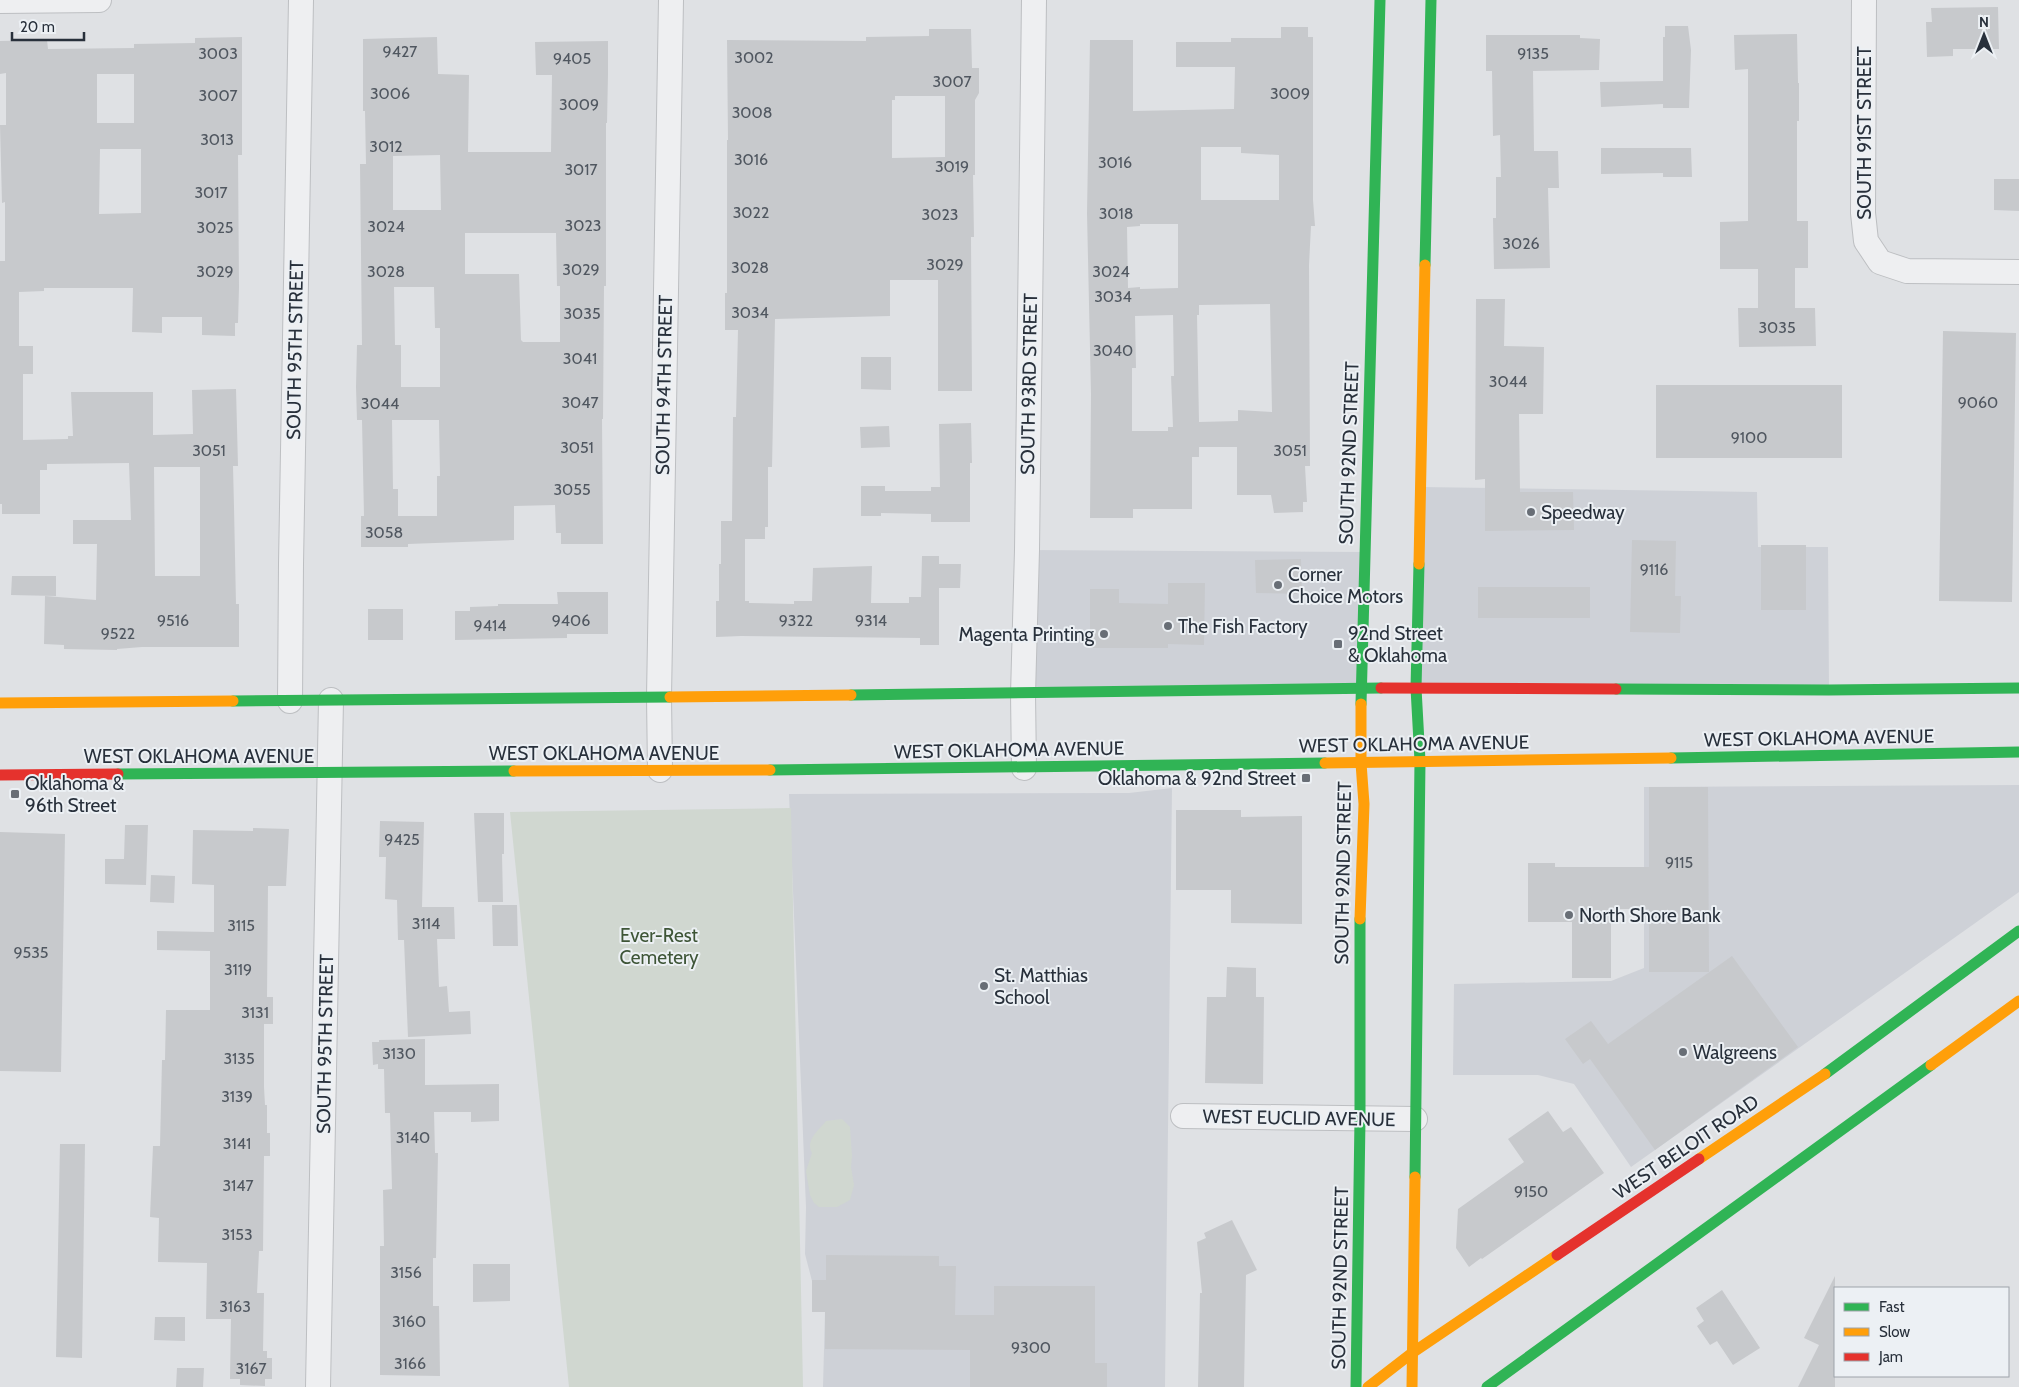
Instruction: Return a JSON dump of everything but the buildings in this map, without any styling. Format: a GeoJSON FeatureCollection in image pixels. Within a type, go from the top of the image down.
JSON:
{"type":"FeatureCollection","features":[{"type":"Feature","properties":{"kind":"main road","name":"SOUTH 92ND STREET"},"geometry":{"type":"LineString","coordinates":[[1356,1387],[1360,1119],[1359,940],[1364,804],[1361,763],[1361,689],[1380,0]]}},
{"type":"Feature","properties":{"kind":"main road"},"geometry":{"type":"LineString","coordinates":[[1412,1387],[1420,761],[1416,688],[1432,0]]}},
{"type":"Feature","properties":{"kind":"main road"},"geometry":{"type":"LineString","coordinates":[[0,703],[1023,694],[1416,688],[1829,690],[2019,688]]}},
{"type":"Feature","properties":{"kind":"main road","name":"WEST OKLAHOMA AVENUE"},"geometry":{"type":"LineString","coordinates":[[0,775],[1024,768],[2019,752]]}},
{"type":"Feature","properties":{"kind":"main road","name":"WEST BELOIT ROAD"},"geometry":{"type":"LineString","coordinates":[[1368,1387],[1412,1353],[1837,1066],[2019,931]]}},
{"type":"Feature","properties":{"kind":"main road"},"geometry":{"type":"LineString","coordinates":[[1487,1387],[2019,1001]]}},
{"type":"Feature","properties":{"kind":"street"},"geometry":{"type":"LineString","coordinates":[[0,1],[99,0]]}},
{"type":"Feature","properties":{"kind":"street","name":"SOUTH 95TH STREET"},"geometry":{"type":"LineString","coordinates":[[290,700],[301,0]]}},
{"type":"Feature","properties":{"kind":"street","name":"SOUTH 94TH STREET"},"geometry":{"type":"LineString","coordinates":[[660,770],[659,697],[671,0]]}},
{"type":"Feature","properties":{"kind":"street","name":"SOUTH 93RD STREET"},"geometry":{"type":"LineString","coordinates":[[1024,768],[1023,694],[1027,550],[1034,0]]}},
{"type":"Feature","properties":{"kind":"street","name":"SOUTH 91ST STREET"},"geometry":{"type":"LineString","coordinates":[[1864,0],[1863,213],[1866,242],[1880,262],[1907,271],[2019,272]]}},
{"type":"Feature","properties":{"kind":"street","name":"SOUTH 95TH STREET"},"geometry":{"type":"LineString","coordinates":[[318,1387],[331,700]]}},
{"type":"Feature","properties":{"kind":"street","name":"WEST EUCLID AVENUE"},"geometry":{"type":"LineString","coordinates":[[1183,1116],[1415,1119]]}},
{"type":"Feature","properties":{"kind":"shaded area"},"geometry":{"type":"Polygon","coordinates":[[[1421,487],[1757,492],[1758,547],[1828,547],[1829,690],[1416,688],[1421,487]]]}},
{"type":"Feature","properties":{"kind":"shaded area"},"geometry":{"type":"Polygon","coordinates":[[[1027,550],[1364,552],[1361,689],[1023,694],[1027,550]]]}},
{"type":"Feature","properties":{"kind":"shaded area"},"geometry":{"type":"Polygon","coordinates":[[[2019,785],[2019,892],[1631,1167],[1574,1084],[1538,1075],[1453,1075],[1454,984],[1611,981],[1644,968],[1644,787],[2019,785]]]}},
{"type":"Feature","properties":{"kind":"shaded area","name":"St. Matthias School"},"geometry":{"type":"Polygon","coordinates":[[[1172,788],[1165,1387],[823,1387],[825,1312],[812,1312],[812,1281],[805,1254],[806,1207],[789,794],[1129,793],[1172,788]]]}},
{"type":"Feature","properties":{"kind":"green space","name":"Ever-Rest Cemetery"},"geometry":{"type":"Polygon","coordinates":[[[791,808],[803,1387],[569,1387],[510,812],[791,808]]]}},
{"type":"Feature","properties":{"kind":"green space"},"geometry":{"type":"Polygon","coordinates":[[[842,1119],[850,1127],[851,1167],[854,1185],[850,1200],[837,1207],[819,1207],[814,1203],[810,1195],[806,1171],[812,1153],[810,1144],[826,1121],[842,1119]]]}},
{"type":"Feature","properties":{"kind":"traffic: fast"},"geometry":{"type":"LineString","coordinates":[[1361,704],[1380,0]]}},
{"type":"Feature","properties":{"kind":"traffic: fast"},"geometry":{"type":"LineString","coordinates":[[1425,265],[1431,0]]}},
{"type":"Feature","properties":{"kind":"traffic: fast"},"geometry":{"type":"LineString","coordinates":[[1415,1177],[1420,761],[1416,688],[1419,564]]}},
{"type":"Feature","properties":{"kind":"traffic: fast"},"geometry":{"type":"LineString","coordinates":[[851,695],[1381,688]]}},
{"type":"Feature","properties":{"kind":"traffic: fast"},"geometry":{"type":"LineString","coordinates":[[1616,689],[1829,690],[2019,688]]}},
{"type":"Feature","properties":{"kind":"traffic: fast"},"geometry":{"type":"LineString","coordinates":[[233,701],[670,697]]}},
{"type":"Feature","properties":{"kind":"traffic: fast"},"geometry":{"type":"LineString","coordinates":[[1671,758],[2019,752]]}},
{"type":"Feature","properties":{"kind":"traffic: fast"},"geometry":{"type":"LineString","coordinates":[[770,770],[1325,763]]}},
{"type":"Feature","properties":{"kind":"traffic: fast"},"geometry":{"type":"LineString","coordinates":[[118,774],[514,771]]}},
{"type":"Feature","properties":{"kind":"traffic: fast"},"geometry":{"type":"LineString","coordinates":[[1356,1387],[1360,1119],[1360,919]]}},
{"type":"Feature","properties":{"kind":"traffic: fast"},"geometry":{"type":"LineString","coordinates":[[1825,1074],[2019,931]]}},
{"type":"Feature","properties":{"kind":"traffic: fast"},"geometry":{"type":"LineString","coordinates":[[1487,1387],[1931,1065]]}},
{"type":"Feature","properties":{"kind":"traffic: slow"},"geometry":{"type":"LineString","coordinates":[[1419,564],[1425,265]]}},
{"type":"Feature","properties":{"kind":"traffic: slow"},"geometry":{"type":"LineString","coordinates":[[670,697],[851,695]]}},
{"type":"Feature","properties":{"kind":"traffic: slow"},"geometry":{"type":"LineString","coordinates":[[0,703],[233,701]]}},
{"type":"Feature","properties":{"kind":"traffic: slow"},"geometry":{"type":"LineString","coordinates":[[1360,919],[1364,804],[1361,763],[1361,704]]}},
{"type":"Feature","properties":{"kind":"traffic: slow"},"geometry":{"type":"LineString","coordinates":[[1325,763],[1671,758]]}},
{"type":"Feature","properties":{"kind":"traffic: slow"},"geometry":{"type":"LineString","coordinates":[[514,771],[770,770]]}},
{"type":"Feature","properties":{"kind":"traffic: slow"},"geometry":{"type":"LineString","coordinates":[[1931,1065],[2019,1001]]}},
{"type":"Feature","properties":{"kind":"traffic: slow"},"geometry":{"type":"LineString","coordinates":[[1699,1159],[1825,1074]]}},
{"type":"Feature","properties":{"kind":"traffic: slow"},"geometry":{"type":"LineString","coordinates":[[1412,1387],[1415,1177]]}},
{"type":"Feature","properties":{"kind":"traffic: slow"},"geometry":{"type":"LineString","coordinates":[[1368,1387],[1412,1353],[1557,1255]]}},
{"type":"Feature","properties":{"kind":"traffic: jam"},"geometry":{"type":"LineString","coordinates":[[1381,688],[1616,689]]}},
{"type":"Feature","properties":{"kind":"traffic: jam"},"geometry":{"type":"LineString","coordinates":[[0,775],[118,774]]}},
{"type":"Feature","properties":{"kind":"traffic: jam"},"geometry":{"type":"LineString","coordinates":[[1557,1255],[1699,1159]]}},
{"type":"Feature","properties":{"kind":"place","name":"Speedway"},"geometry":{"type":"Point","coordinates":[1531,512]}},
{"type":"Feature","properties":{"kind":"place","name":"Corner Choice Motors"},"geometry":{"type":"Point","coordinates":[1278,585]}},
{"type":"Feature","properties":{"kind":"place","name":"The Fish Factory"},"geometry":{"type":"Point","coordinates":[1168,626]}},
{"type":"Feature","properties":{"kind":"place","name":"Magenta Printing"},"geometry":{"type":"Point","coordinates":[1104,634]}},
{"type":"Feature","properties":{"kind":"place","name":"92nd Street & Oklahoma"},"geometry":{"type":"Point","coordinates":[1338,644]}},
{"type":"Feature","properties":{"kind":"place","name":"Oklahoma & 92nd Street"},"geometry":{"type":"Point","coordinates":[1306,778]}},
{"type":"Feature","properties":{"kind":"place","name":"Oklahoma & 96th Street"},"geometry":{"type":"Point","coordinates":[15,794]}},
{"type":"Feature","properties":{"kind":"place","name":"North Shore Bank"},"geometry":{"type":"Point","coordinates":[1569,915]}},
{"type":"Feature","properties":{"kind":"place","name":"St. Matthias School"},"geometry":{"type":"Point","coordinates":[984,986]}},
{"type":"Feature","properties":{"kind":"place","name":"Walgreens"},"geometry":{"type":"Point","coordinates":[1683,1052]}}]}
